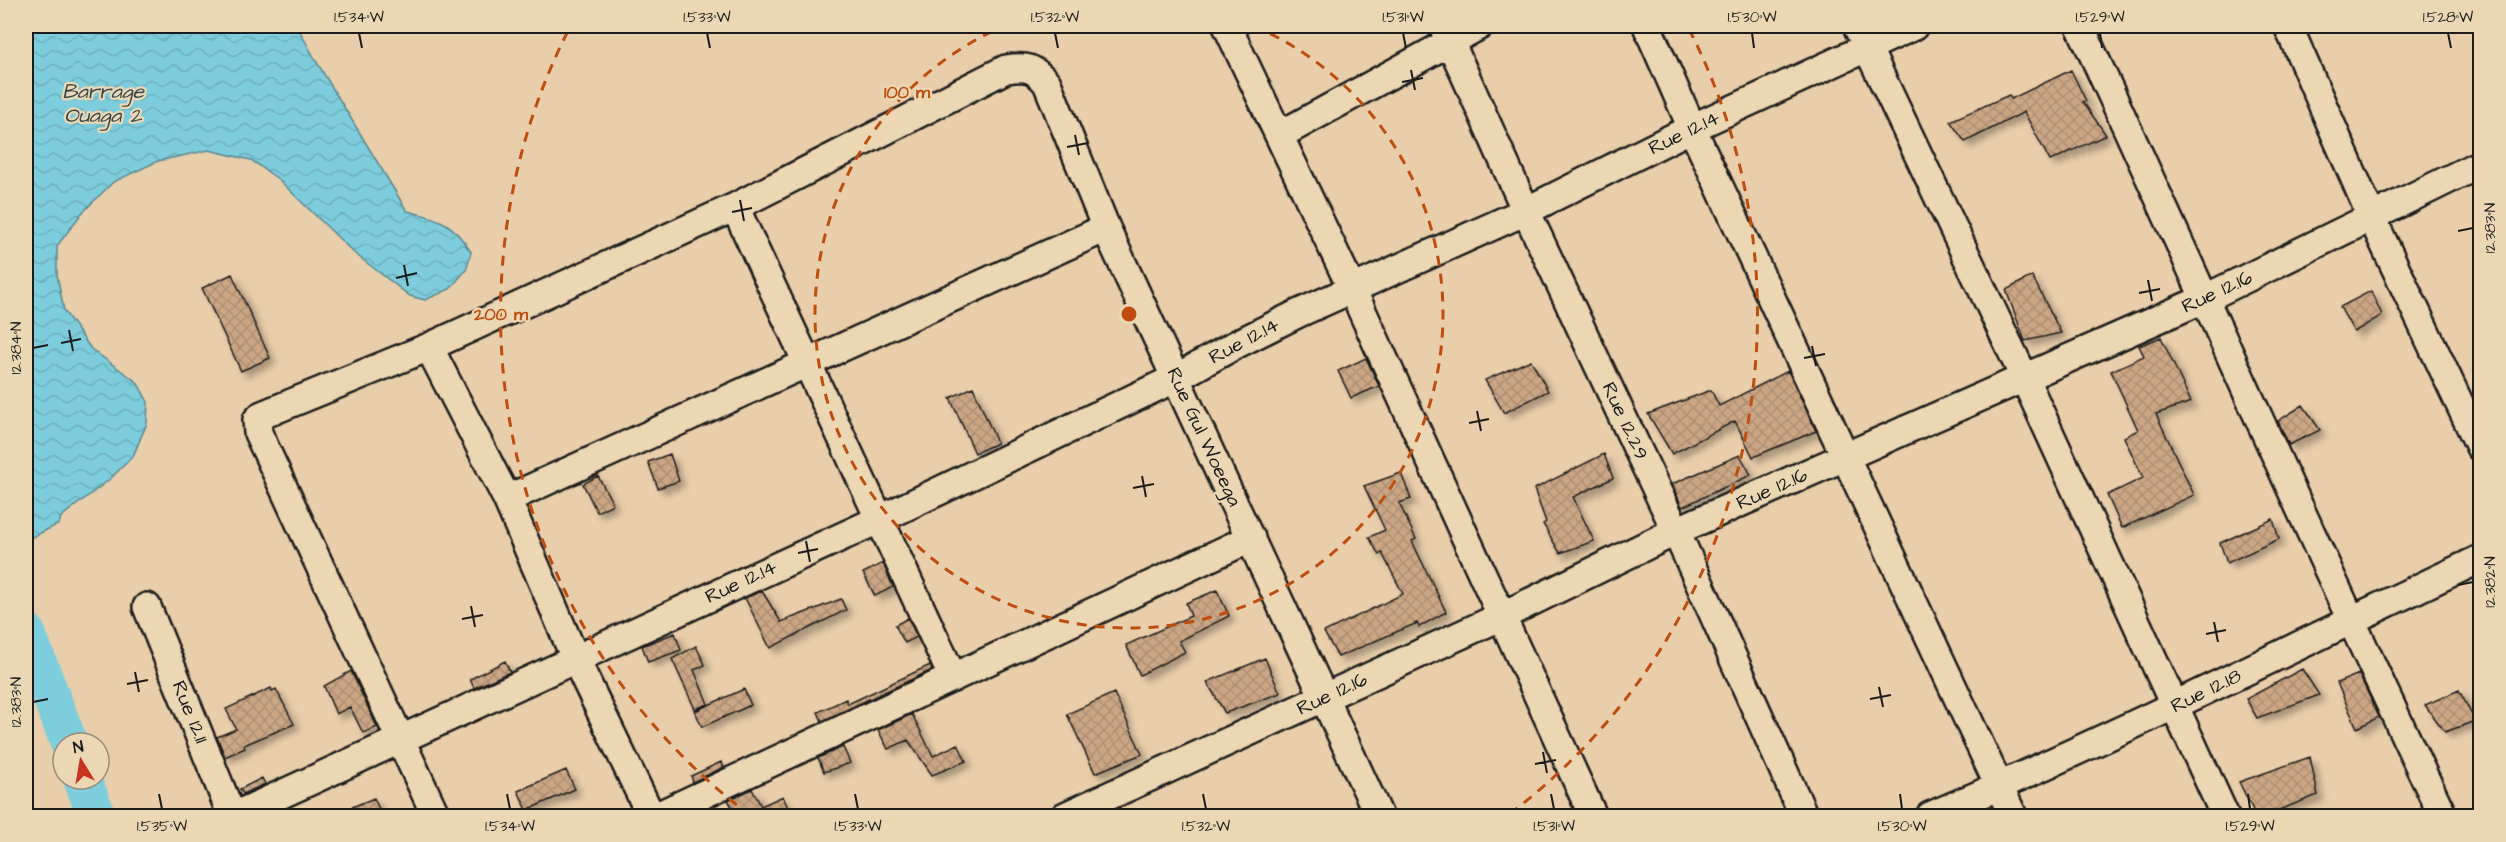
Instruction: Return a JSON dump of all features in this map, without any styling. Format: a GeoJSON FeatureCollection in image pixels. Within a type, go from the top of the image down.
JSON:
{"type":"FeatureCollection","features":[{"type":"Feature","properties":{"kind":"street"},"geometry":{"type":"LineString","coordinates":[[1227,26],[1352,289],[1593,816]]}},
{"type":"Feature","properties":{"kind":"street"},"geometry":{"type":"LineString","coordinates":[[1280,135],[1446,33],[1479,26]]}},
{"type":"Feature","properties":{"kind":"street"},"geometry":{"type":"LineString","coordinates":[[1647,26],[1692,128],[2013,816]]}},
{"type":"Feature","properties":{"kind":"street","name":"Rue 12.14"},"geometry":{"type":"LineString","coordinates":[[233,816],[878,520],[1176,378],[1237,344],[1352,289],[1526,211],[1692,128],[1862,36],[1914,26]]}},
{"type":"Feature","properties":{"kind":"street"},"geometry":{"type":"LineString","coordinates":[[2080,26],[2206,298],[2349,620],[2443,816]]}},
{"type":"Feature","properties":{"kind":"street"},"geometry":{"type":"LineString","coordinates":[[2288,26],[2372,219],[2481,447]]}},
{"type":"Feature","properties":{"kind":"street","name":"Rue 12.29"},"geometry":{"type":"LineString","coordinates":[[1446,33],[1526,211],[1677,531],[1804,816]]}},
{"type":"Feature","properties":{"kind":"street"},"geometry":{"type":"LineString","coordinates":[[1862,36],[2024,378],[2225,816]]}},
{"type":"Feature","properties":{"kind":"street","name":"Rue Gul Woeega"},"geometry":{"type":"LineString","coordinates":[[735,207],[1006,69],[1023,67],[1037,71],[1047,83],[1106,228],[1251,538],[1322,698],[1379,816]]}},
{"type":"Feature","properties":{"kind":"street","name":"Rue 12.16"},"geometry":{"type":"LineString","coordinates":[[1065,816],[1502,616],[1677,531],[2206,298],[2481,164]]}},
{"type":"Feature","properties":{"kind":"street"},"geometry":{"type":"LineString","coordinates":[[436,816],[256,426],[257,420],[262,415],[429,347],[735,207],[953,678]]}},
{"type":"Feature","properties":{"kind":"street"},"geometry":{"type":"LineString","coordinates":[[507,499],[1106,228]]}},
{"type":"Feature","properties":{"kind":"street"},"geometry":{"type":"LineString","coordinates":[[429,347],[507,499],[575,658],[651,816]]}},
{"type":"Feature","properties":{"kind":"street"},"geometry":{"type":"LineString","coordinates":[[657,816],[1251,538]]}},
{"type":"Feature","properties":{"kind":"street","name":"Rue 12.18"},"geometry":{"type":"LineString","coordinates":[[1930,816],[2000,787],[2174,707],[2349,620],[2481,559]]}},
{"type":"Feature","properties":{"kind":"street","name":"Rue 12.11"},"geometry":{"type":"LineString","coordinates":[[147,607],[233,816]]}},
{"type":"Feature","properties":{"kind":"water","name":"Barrage Ouaga 2"},"geometry":{"type":"Polygon","coordinates":[[[26,26],[297,26],[407,211],[437,219],[451,227],[471,252],[466,270],[450,289],[425,300],[410,296],[354,253],[278,179],[251,160],[209,150],[158,161],[113,182],[81,214],[57,246],[57,275],[64,311],[91,349],[137,382],[148,402],[147,423],[133,456],[110,479],[61,517],[59,524],[26,540],[26,26]]]}},
{"type":"Feature","properties":{"kind":"building"},"geometry":{"type":"Polygon","coordinates":[[[2071,70],[2086,101],[2083,102],[2106,135],[2050,161],[2024,112],[1965,142],[1950,121],[2009,95],[2011,99],[2071,70]]]}},
{"type":"Feature","properties":{"kind":"building"},"geometry":{"type":"Polygon","coordinates":[[[232,274],[270,358],[241,371],[202,288],[232,274]]]}},
{"type":"Feature","properties":{"kind":"building"},"geometry":{"type":"Polygon","coordinates":[[[2032,276],[2061,333],[2025,341],[2006,290],[2032,276]]]}},
{"type":"Feature","properties":{"kind":"building"},"geometry":{"type":"Polygon","coordinates":[[[2371,291],[2382,315],[2354,332],[2340,307],[2371,291]]]}},
{"type":"Feature","properties":{"kind":"building"},"geometry":{"type":"Polygon","coordinates":[[[2161,337],[2191,402],[2156,414],[2194,495],[2122,528],[2107,495],[2143,478],[2124,437],[2138,430],[2111,371],[2144,356],[2139,346],[2161,337]]]}},
{"type":"Feature","properties":{"kind":"building"},"geometry":{"type":"Polygon","coordinates":[[[1366,358],[1379,386],[1351,398],[1338,371],[1366,358]]]}},
{"type":"Feature","properties":{"kind":"building"},"geometry":{"type":"Polygon","coordinates":[[[1531,360],[1548,391],[1504,413],[1485,380],[1531,360]]]}},
{"type":"Feature","properties":{"kind":"building"},"geometry":{"type":"Polygon","coordinates":[[[1788,371],[1816,431],[1753,457],[1735,421],[1672,454],[1648,414],[1711,390],[1719,406],[1788,371]]]}},
{"type":"Feature","properties":{"kind":"building"},"geometry":{"type":"Polygon","coordinates":[[[973,387],[997,443],[975,453],[950,398],[973,387]]]}},
{"type":"Feature","properties":{"kind":"building"},"geometry":{"type":"Polygon","coordinates":[[[2303,405],[2320,430],[2289,445],[2278,421],[2303,405]]]}},
{"type":"Feature","properties":{"kind":"building"},"geometry":{"type":"Polygon","coordinates":[[[670,454],[679,481],[658,488],[648,462],[670,454]]]}},
{"type":"Feature","properties":{"kind":"building"},"geometry":{"type":"Polygon","coordinates":[[[1604,454],[1613,478],[1573,497],[1594,541],[1560,553],[1543,524],[1546,522],[1534,489],[1604,454]]]}},
{"type":"Feature","properties":{"kind":"building"},"geometry":{"type":"Polygon","coordinates":[[[1740,455],[1751,475],[1682,507],[1672,484],[1740,455]]]}},
{"type":"Feature","properties":{"kind":"building"},"geometry":{"type":"Polygon","coordinates":[[[1401,473],[1411,499],[1399,503],[1416,539],[1412,541],[1446,612],[1419,627],[1417,623],[1338,657],[1324,632],[1403,594],[1382,553],[1379,555],[1369,537],[1385,530],[1364,486],[1401,473]]]}},
{"type":"Feature","properties":{"kind":"building"},"geometry":{"type":"Polygon","coordinates":[[[598,476],[613,504],[597,512],[583,484],[598,476]]]}},
{"type":"Feature","properties":{"kind":"building"},"geometry":{"type":"Polygon","coordinates":[[[2273,519],[2279,539],[2227,563],[2220,543],[2273,519]]]}},
{"type":"Feature","properties":{"kind":"building"},"geometry":{"type":"Polygon","coordinates":[[[883,563],[893,587],[875,596],[863,573],[883,563]]]}},
{"type":"Feature","properties":{"kind":"building"},"geometry":{"type":"Polygon","coordinates":[[[1217,590],[1229,616],[1179,641],[1185,652],[1140,675],[1126,645],[1191,616],[1186,603],[1217,590]]]}},
{"type":"Feature","properties":{"kind":"building"},"geometry":{"type":"Polygon","coordinates":[[[762,591],[781,622],[841,599],[846,610],[770,648],[745,598],[762,591]]]}},
{"type":"Feature","properties":{"kind":"building"},"geometry":{"type":"Polygon","coordinates":[[[908,618],[917,637],[905,643],[895,625],[908,618]]]}},
{"type":"Feature","properties":{"kind":"building"},"geometry":{"type":"Polygon","coordinates":[[[675,633],[681,650],[648,662],[642,646],[675,633]]]}},
{"type":"Feature","properties":{"kind":"building"},"geometry":{"type":"Polygon","coordinates":[[[696,646],[705,665],[694,670],[708,704],[695,709],[672,659],[696,646]]]}},
{"type":"Feature","properties":{"kind":"building"},"geometry":{"type":"Polygon","coordinates":[[[1265,658],[1280,693],[1225,713],[1207,682],[1265,658]]]}},
{"type":"Feature","properties":{"kind":"building"},"geometry":{"type":"Polygon","coordinates":[[[505,661],[510,672],[474,688],[470,679],[505,661]]]}},
{"type":"Feature","properties":{"kind":"building"},"geometry":{"type":"Polygon","coordinates":[[[930,665],[932,670],[822,721],[818,712],[846,699],[848,704],[930,665]]]}},
{"type":"Feature","properties":{"kind":"building"},"geometry":{"type":"Polygon","coordinates":[[[2302,669],[2319,695],[2257,718],[2246,699],[2302,669]]]}},
{"type":"Feature","properties":{"kind":"building"},"geometry":{"type":"Polygon","coordinates":[[[351,671],[377,727],[363,733],[350,707],[336,714],[324,686],[351,671]]]}},
{"type":"Feature","properties":{"kind":"building"},"geometry":{"type":"Polygon","coordinates":[[[2359,674],[2379,717],[2357,728],[2337,683],[2359,674]]]}},
{"type":"Feature","properties":{"kind":"building"},"geometry":{"type":"Polygon","coordinates":[[[271,688],[272,691],[276,689],[294,724],[244,745],[245,748],[225,757],[217,737],[236,729],[226,709],[271,688]]]}},
{"type":"Feature","properties":{"kind":"building"},"geometry":{"type":"Polygon","coordinates":[[[744,689],[751,705],[702,727],[695,711],[744,689]]]}},
{"type":"Feature","properties":{"kind":"building"},"geometry":{"type":"Polygon","coordinates":[[[2459,690],[2475,721],[2445,732],[2425,705],[2459,690]]]}},
{"type":"Feature","properties":{"kind":"building"},"geometry":{"type":"Polygon","coordinates":[[[1114,693],[1142,754],[1095,773],[1067,714],[1114,693]]]}},
{"type":"Feature","properties":{"kind":"building"},"geometry":{"type":"Polygon","coordinates":[[[912,714],[933,756],[958,744],[966,761],[932,775],[908,740],[888,749],[878,730],[912,714]]]}},
{"type":"Feature","properties":{"kind":"building"},"geometry":{"type":"Polygon","coordinates":[[[843,747],[850,763],[824,772],[818,758],[843,747]]]}},
{"type":"Feature","properties":{"kind":"building"},"geometry":{"type":"Polygon","coordinates":[[[2310,757],[2318,795],[2263,816],[2256,816],[2239,782],[2310,757]]]}},
{"type":"Feature","properties":{"kind":"building"},"geometry":{"type":"Polygon","coordinates":[[[721,762],[724,767],[693,782],[691,776],[721,762]]]}},
{"type":"Feature","properties":{"kind":"building"},"geometry":{"type":"Polygon","coordinates":[[[566,770],[575,789],[527,810],[518,791],[566,770]]]}},
{"type":"Feature","properties":{"kind":"building"},"geometry":{"type":"Polygon","coordinates":[[[262,778],[265,784],[243,794],[240,789],[262,778]]]}},
{"type":"Feature","properties":{"kind":"building"},"geometry":{"type":"Polygon","coordinates":[[[752,789],[761,806],[783,796],[791,816],[736,816],[728,800],[752,789]]]}},
{"type":"Feature","properties":{"kind":"building"},"geometry":{"type":"Polygon","coordinates":[[[374,798],[382,816],[330,816],[374,798]]]}},
{"type":"Feature","properties":{"kind":"waterway"},"geometry":{"type":"LineString","coordinates":[[26,631],[64,731]]}},
{"type":"Feature","properties":{"kind":"waterway"},"geometry":{"type":"LineString","coordinates":[[87,791],[97,816]]}}]}
